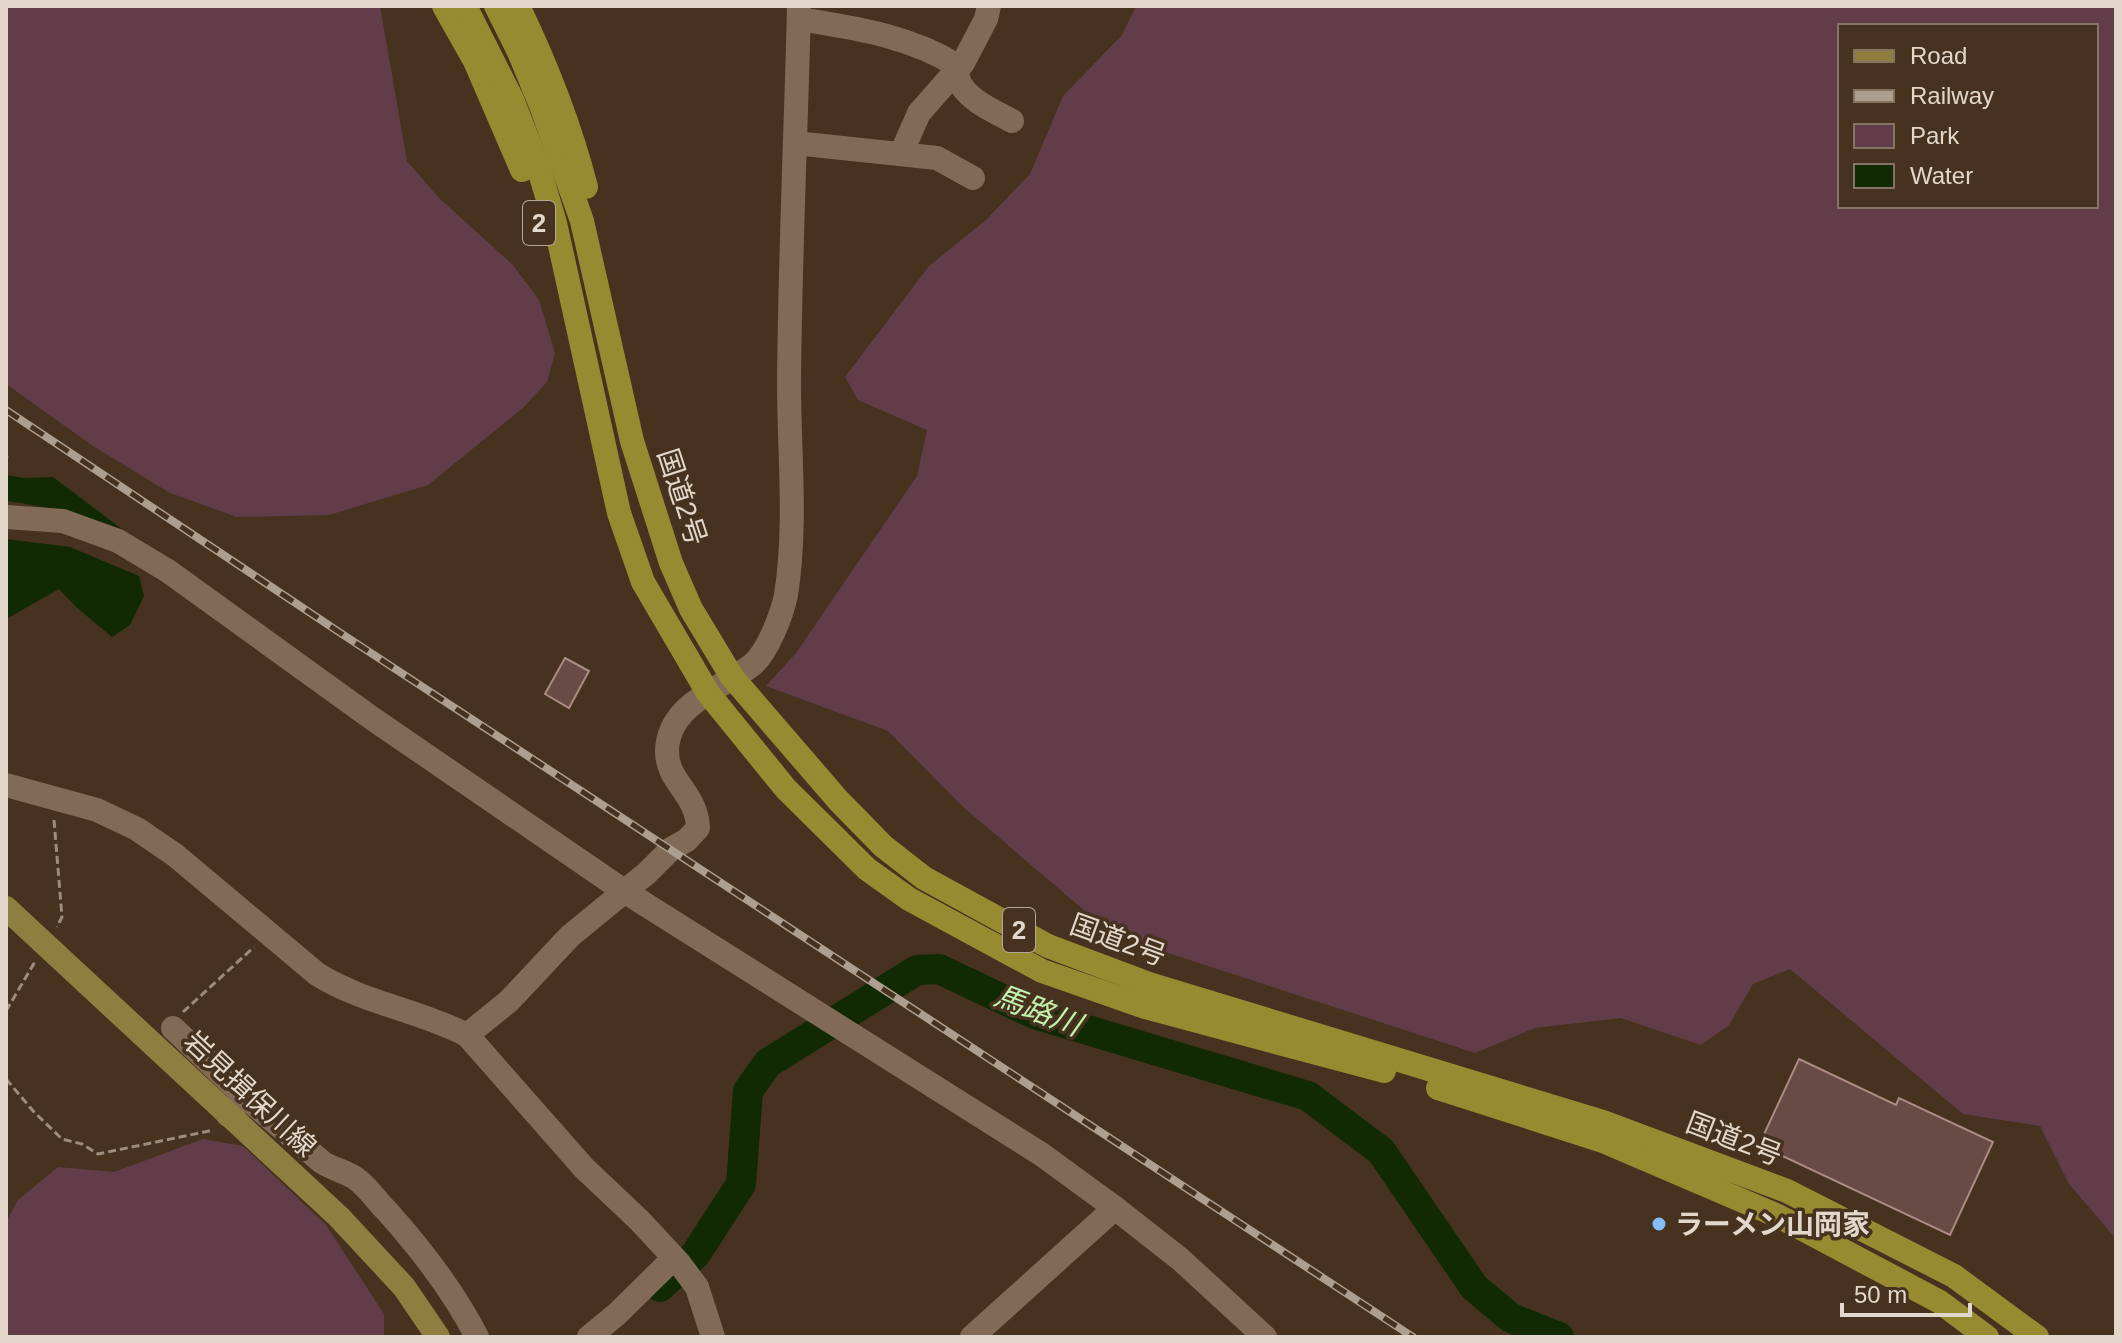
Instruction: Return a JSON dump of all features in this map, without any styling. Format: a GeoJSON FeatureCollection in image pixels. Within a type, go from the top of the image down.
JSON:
{"type":"FeatureCollection","features":[{"type":"Feature","properties":{"kind":"highway","name":"2"},"geometry":{"type":"LineString","coordinates":[[444,6],[475,61],[525,178],[561,295],[591,420],[606,451]]}},
{"type":"Feature","properties":{"kind":"highway","name":"国道2号"},"geometry":{"type":"LineString","coordinates":[[465,6],[512,99],[538,166],[555,223],[619,513],[643,582],[708,693],[786,789],[867,869],[909,899],[1042,971],[1145,1007],[1393,1074],[1603,1141],[1778,1216],[1940,1302],[1987,1337]]}},
{"type":"Feature","properties":{"kind":"highway","name":"国道2号"},"geometry":{"type":"LineString","coordinates":[[496,6],[542,108],[582,221],[632,441],[671,563],[691,609],[732,677],[838,800],[883,846],[924,878],[1048,946],[1149,984],[1603,1122],[1787,1191],[1954,1276],[2037,1337]]}},
{"type":"Feature","properties":{"kind":"highway"},"geometry":{"type":"LineString","coordinates":[[518,6],[536,43],[576,150],[607,268],[630,379],[632,441]]}},
{"type":"Feature","properties":{"kind":"main road","name":"岩見揖保川線"},"geometry":{"type":"LineString","coordinates":[[6,908],[339,1217],[404,1287],[438,1337]]}},
{"type":"Feature","properties":{"kind":"street"},"geometry":{"type":"LineString","coordinates":[[901,154],[919,113],[945,81],[958,72],[986,19],[989,6]]}},
{"type":"Feature","properties":{"kind":"street"},"geometry":{"type":"LineString","coordinates":[[467,1035],[509,1001],[570,936],[698,828],[697,812],[671,770],[667,754],[673,725],[684,711],[755,663],[782,614],[792,555],[789,382],[799,12],[881,32],[935,52],[956,65],[958,81],[963,88],[1012,121]]}},
{"type":"Feature","properties":{"kind":"street"},"geometry":{"type":"LineString","coordinates":[[795,143],[937,158],[973,178]]}},
{"type":"Feature","properties":{"kind":"street"},"geometry":{"type":"LineString","coordinates":[[6,517],[63,521],[118,541],[168,571],[373,719],[624,891],[1041,1154],[1180,1259],[1265,1337]]}},
{"type":"Feature","properties":{"kind":"street"},"geometry":{"type":"LineString","coordinates":[[6,785],[97,810],[137,829],[175,855],[317,974],[337,987],[448,1025],[467,1035],[584,1168],[681,1266],[705,1308],[713,1337]]}},
{"type":"Feature","properties":{"kind":"street"},"geometry":{"type":"LineString","coordinates":[[173,1028],[244,1096],[322,1162],[335,1171],[356,1178],[364,1186],[440,1275],[477,1337]]}},
{"type":"Feature","properties":{"kind":"street"},"geometry":{"type":"LineString","coordinates":[[228,1115],[244,1096]]}},
{"type":"Feature","properties":{"kind":"street"},"geometry":{"type":"LineString","coordinates":[[972,1337],[1115,1208]]}},
{"type":"Feature","properties":{"kind":"street"},"geometry":{"type":"LineString","coordinates":[[589,1337],[681,1266]]}},
{"type":"Feature","properties":{"kind":"path"},"geometry":{"type":"LineString","coordinates":[[6,1011],[62,917],[54,797]]}},
{"type":"Feature","properties":{"kind":"path"},"geometry":{"type":"LineString","coordinates":[[173,1028],[182,1013],[268,933]]}},
{"type":"Feature","properties":{"kind":"path"},"geometry":{"type":"LineString","coordinates":[[6,1079],[62,1139],[82,1144],[98,1154],[219,1129],[228,1115]]}},
{"type":"Feature","properties":{"kind":"green space"},"geometry":{"type":"Polygon","coordinates":[[[6,6],[380,6],[407,161],[439,198],[513,265],[539,300],[555,353],[547,382],[523,408],[428,485],[329,515],[237,517],[170,493],[93,446],[6,384],[6,6]]]}},
{"type":"Feature","properties":{"kind":"green space"},"geometry":{"type":"Polygon","coordinates":[[[1136,6],[2116,6],[2116,1239],[2069,1184],[2040,1126],[1963,1114],[1790,969],[1753,984],[1729,1025],[1701,1045],[1621,1018],[1535,1028],[1475,1053],[1113,935],[962,806],[888,731],[766,686],[796,653],[917,476],[927,430],[858,400],[845,377],[929,266],[986,220],[1030,174],[1063,96],[1122,35],[1136,6]]]}},
{"type":"Feature","properties":{"kind":"green space"},"geometry":{"type":"Polygon","coordinates":[[[203,1139],[243,1146],[326,1225],[384,1314],[384,1337],[6,1337],[6,1222],[18,1200],[58,1167],[114,1172],[203,1139]]]}},
{"type":"Feature","properties":{"kind":"water"},"geometry":{"type":"Polygon","coordinates":[[[6,475],[53,477],[122,529],[65,512],[6,501],[6,475]]]}},
{"type":"Feature","properties":{"kind":"water"},"geometry":{"type":"Polygon","coordinates":[[[6,539],[70,547],[139,576],[144,596],[130,625],[112,637],[59,589],[6,617],[6,539]]]}},
{"type":"Feature","properties":{"kind":"building"},"geometry":{"type":"Polygon","coordinates":[[[565,658],[589,671],[569,708],[545,694],[565,658]]]}},
{"type":"Feature","properties":{"kind":"building"},"geometry":{"type":"Polygon","coordinates":[[[1799,1059],[1896,1105],[1899,1098],[1993,1142],[1950,1235],[1759,1145],[1799,1059]]]}},
{"type":"Feature","properties":{"kind":"waterway","name":"馬路川"},"geometry":{"type":"LineString","coordinates":[[660,1287],[695,1255],[741,1184],[748,1091],[768,1063],[917,970],[939,969],[1034,1014],[1308,1096],[1381,1151],[1474,1287],[1511,1318],[1559,1337]]}},
{"type":"Feature","properties":{"kind":"railway"},"geometry":{"type":"LineString","coordinates":[[6,410],[1413,1337]]}},
{"type":"Feature","properties":{"kind":"place","name":"ラーメン山岡家"},"geometry":{"type":"Point","coordinates":[1659,1224]}}]}
